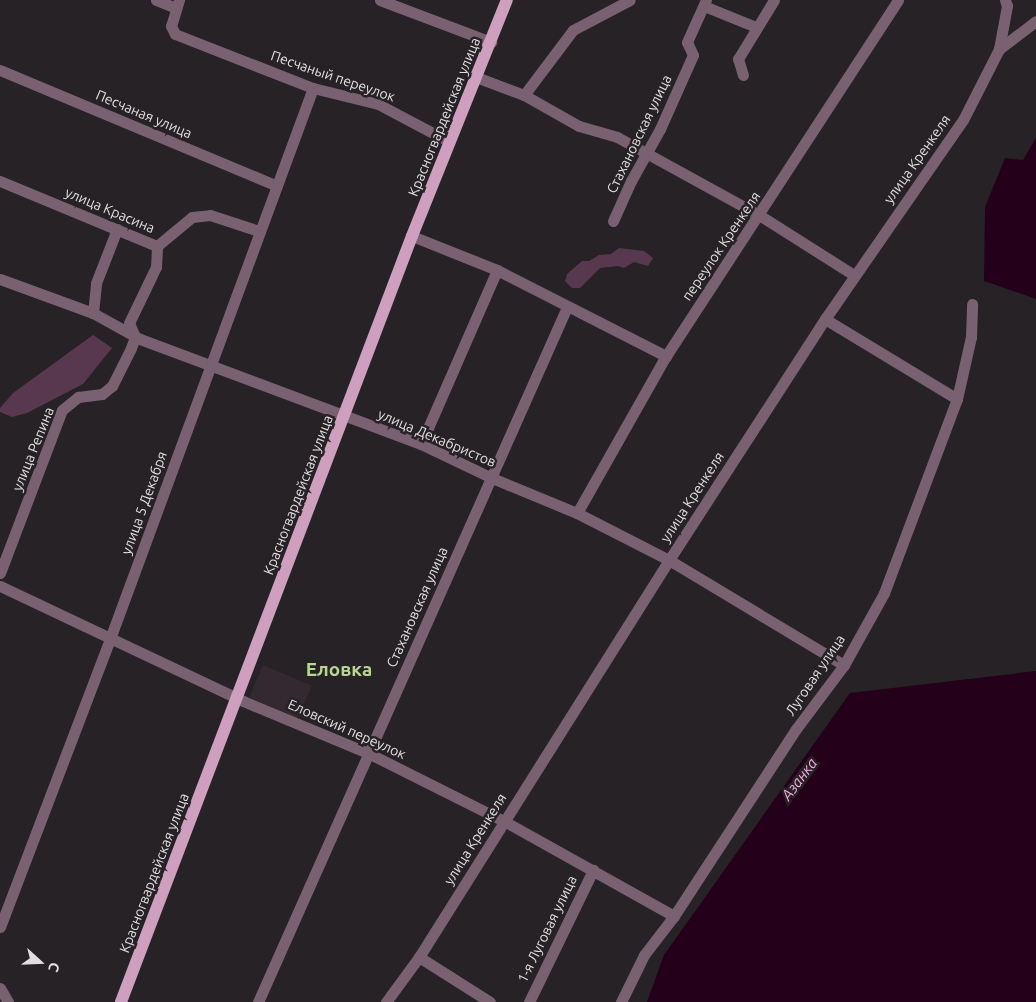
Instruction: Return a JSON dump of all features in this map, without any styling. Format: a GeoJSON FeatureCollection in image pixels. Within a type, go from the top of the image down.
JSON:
{"type":"FeatureCollection","features":[{"type":"Feature","properties":{"kind":"main road","name":"Красногвардейская улица"},"geometry":{"type":"LineString","coordinates":[[121,1002],[412,236],[507,0]]}},
{"type":"Feature","properties":{"kind":"street"},"geometry":{"type":"LineString","coordinates":[[156,0],[178,4]]}},
{"type":"Feature","properties":{"kind":"street"},"geometry":{"type":"LineString","coordinates":[[380,0],[490,42]]}},
{"type":"Feature","properties":{"kind":"street"},"geometry":{"type":"LineString","coordinates":[[524,95],[573,30],[630,0]]}},
{"type":"Feature","properties":{"kind":"street"},"geometry":{"type":"LineString","coordinates":[[743,75],[738,59],[774,0]]}},
{"type":"Feature","properties":{"kind":"street","name":"переулок Кренкеля"},"geometry":{"type":"LineString","coordinates":[[577,513],[666,356],[898,0]]}},
{"type":"Feature","properties":{"kind":"street"},"geometry":{"type":"LineString","coordinates":[[999,49],[1007,6],[1006,0]]}},
{"type":"Feature","properties":{"kind":"street"},"geometry":{"type":"LineString","coordinates":[[705,3],[756,27]]}},
{"type":"Feature","properties":{"kind":"street","name":"Стахановская улица"},"geometry":{"type":"LineString","coordinates":[[613,221],[631,182],[648,153],[693,55],[687,42],[705,3]]}},
{"type":"Feature","properties":{"kind":"street","name":"Песчаный переулок"},"geometry":{"type":"LineString","coordinates":[[178,4],[171,26],[175,34],[313,88],[378,104],[450,142]]}},
{"type":"Feature","properties":{"kind":"street","name":"улица Кренкеля"},"geometry":{"type":"LineString","coordinates":[[386,1002],[419,957],[669,560],[825,319],[963,120],[999,49],[1036,21]]}},
{"type":"Feature","properties":{"kind":"street","name":"Песчаная улица"},"geometry":{"type":"LineString","coordinates":[[0,70],[277,186]]}},
{"type":"Feature","properties":{"kind":"street"},"geometry":{"type":"LineString","coordinates":[[476,77],[524,95],[579,126],[617,137],[648,153],[759,216],[854,275]]}},
{"type":"Feature","properties":{"kind":"street","name":"улица 5 Декабря"},"geometry":{"type":"LineString","coordinates":[[0,927],[211,366],[313,88]]}},
{"type":"Feature","properties":{"kind":"street","name":"улица Красина"},"geometry":{"type":"LineString","coordinates":[[0,181],[157,246],[192,217],[210,215],[259,232]]}},
{"type":"Feature","properties":{"kind":"street"},"geometry":{"type":"LineString","coordinates":[[93,312],[96,282],[117,229]]}},
{"type":"Feature","properties":{"kind":"street"},"geometry":{"type":"LineString","coordinates":[[412,236],[497,270],[666,356]]}},
{"type":"Feature","properties":{"kind":"street"},"geometry":{"type":"LineString","coordinates":[[134,337],[129,323],[156,267],[157,246]]}},
{"type":"Feature","properties":{"kind":"street"},"geometry":{"type":"LineString","coordinates":[[421,444],[497,270]]}},
{"type":"Feature","properties":{"kind":"street","name":"улица Декабристов"},"geometry":{"type":"LineString","coordinates":[[0,279],[93,312],[134,337],[421,444],[492,478],[577,513],[669,560],[844,665]]}},
{"type":"Feature","properties":{"kind":"street","name":"Луговая улица"},"geometry":{"type":"LineString","coordinates":[[621,1002],[644,955],[674,916],[796,729],[844,665],[884,593],[957,400],[971,337],[972,304]]}},
{"type":"Feature","properties":{"kind":"street","name":"Стахановская улица"},"geometry":{"type":"LineString","coordinates":[[258,1002],[567,307]]}},
{"type":"Feature","properties":{"kind":"street"},"geometry":{"type":"LineString","coordinates":[[825,319],[957,400]]}},
{"type":"Feature","properties":{"kind":"street","name":"улица Репина"},"geometry":{"type":"LineString","coordinates":[[0,572],[62,410],[78,397],[102,394],[112,386],[134,337]]}},
{"type":"Feature","properties":{"kind":"street","name":"Еловский переулок"},"geometry":{"type":"LineString","coordinates":[[0,586],[237,697],[368,753],[504,822],[674,916]]}},
{"type":"Feature","properties":{"kind":"street","name":"1-я Луговая улица"},"geometry":{"type":"LineString","coordinates":[[528,1002],[593,870]]}},
{"type":"Feature","properties":{"kind":"street"},"geometry":{"type":"LineString","coordinates":[[419,957],[490,1002]]}},
{"type":"Feature","properties":{"kind":"street"},"geometry":{"type":"LineString","coordinates":[[0,988],[8,1002]]}},
{"type":"Feature","properties":{"kind":"shaded area"},"geometry":{"type":"Polygon","coordinates":[[[619,248],[644,251],[653,258],[648,266],[634,262],[624,268],[618,266],[600,268],[580,288],[572,288],[565,281],[567,274],[582,261],[589,261],[599,255],[611,254],[619,248]]]}},
{"type":"Feature","properties":{"kind":"shaded area"},"geometry":{"type":"Polygon","coordinates":[[[93,335],[112,348],[83,384],[27,413],[12,417],[0,412],[0,408],[13,393],[93,335]]]}},
{"type":"Feature","properties":{"kind":"shaded area"},"geometry":{"type":"Polygon","coordinates":[[[263,665],[312,686],[298,718],[249,697],[263,665]]]}},
{"type":"Feature","properties":{"kind":"water"},"geometry":{"type":"Polygon","coordinates":[[[1036,138],[1036,299],[984,281],[985,207],[1005,158],[1023,160],[1036,138]]]}},
{"type":"Feature","properties":{"kind":"water","name":"Азанка"},"geometry":{"type":"Polygon","coordinates":[[[1036,671],[1036,1002],[647,1002],[664,955],[850,693],[1036,671]]]}},
{"type":"Feature","properties":{"kind":"district","name":"Еловка"},"geometry":{"type":"Point","coordinates":[339,670]}}]}
